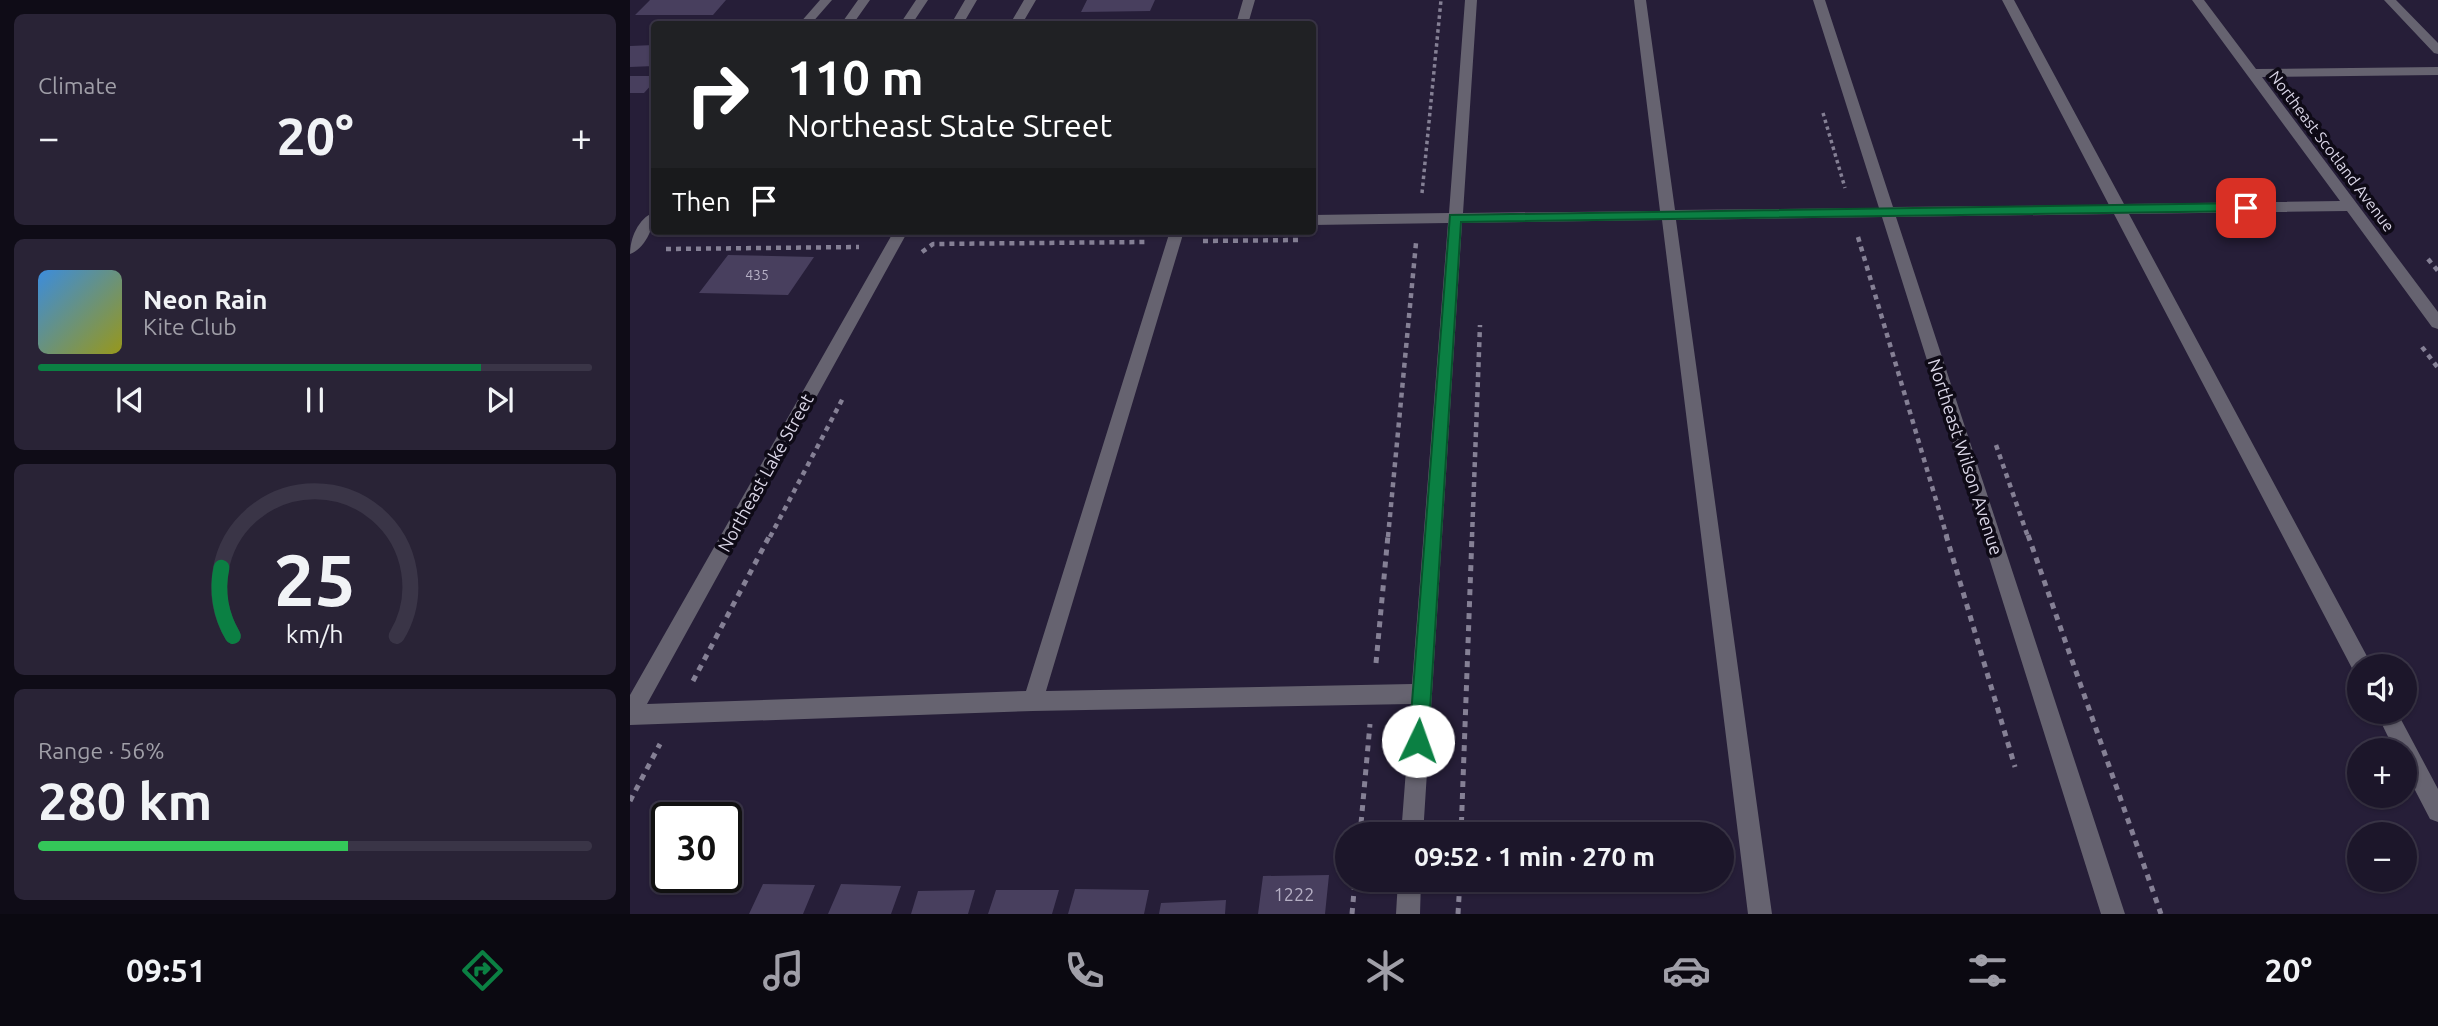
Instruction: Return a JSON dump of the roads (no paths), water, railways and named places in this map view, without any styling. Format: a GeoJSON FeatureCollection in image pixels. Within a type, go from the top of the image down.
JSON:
{"type":"FeatureCollection","features":[{"type":"Feature","properties":{"kind":"street"},"geometry":{"type":"LineString","coordinates":[[808,21],[826,0]]}},
{"type":"Feature","properties":{"kind":"street"},"geometry":{"type":"LineString","coordinates":[[849,21],[864,0]]}},
{"type":"Feature","properties":{"kind":"street"},"geometry":{"type":"LineString","coordinates":[[908,21],[922,0]]}},
{"type":"Feature","properties":{"kind":"street"},"geometry":{"type":"LineString","coordinates":[[959,21],[971,0]]}},
{"type":"Feature","properties":{"kind":"street"},"geometry":{"type":"LineString","coordinates":[[1018,21],[1030,0]]}},
{"type":"Feature","properties":{"kind":"street"},"geometry":{"type":"LineString","coordinates":[[1243,21],[1249,0]]}},
{"type":"Feature","properties":{"kind":"street"},"geometry":{"type":"LineString","coordinates":[[1413,822],[1471,0]]}},
{"type":"Feature","properties":{"kind":"street"},"geometry":{"type":"LineString","coordinates":[[1640,0],[1760,914]]}},
{"type":"Feature","properties":{"kind":"street","name":"Northeast Wilson Avenue"},"geometry":{"type":"LineString","coordinates":[[1819,0],[2113,914]]}},
{"type":"Feature","properties":{"kind":"street"},"geometry":{"type":"LineString","coordinates":[[2008,0],[2355,654]]}},
{"type":"Feature","properties":{"kind":"street","name":"Northeast Scotland Avenue"},"geometry":{"type":"LineString","coordinates":[[2198,0],[2438,323]]}},
{"type":"Feature","properties":{"kind":"street"},"geometry":{"type":"LineString","coordinates":[[2390,0],[2438,50]]}},
{"type":"Feature","properties":{"kind":"street"},"geometry":{"type":"LineString","coordinates":[[2253,73],[2438,71]]}},
{"type":"Feature","properties":{"kind":"street"},"geometry":{"type":"LineString","coordinates":[[1316,220],[2351,206]]}},
{"type":"Feature","properties":{"kind":"street"},"geometry":{"type":"LineString","coordinates":[[630,249],[646,226]]}},
{"type":"Feature","properties":{"kind":"street","name":"Northeast Lake Street"},"geometry":{"type":"LineString","coordinates":[[630,715],[899,235]]}},
{"type":"Feature","properties":{"kind":"street"},"geometry":{"type":"LineString","coordinates":[[1033,701],[1175,236]]}},
{"type":"Feature","properties":{"kind":"street"},"geometry":{"type":"LineString","coordinates":[[630,715],[1033,701],[1421,694]]}},
{"type":"Feature","properties":{"kind":"street"},"geometry":{"type":"LineString","coordinates":[[2392,724],[2438,811]]}},
{"type":"Feature","properties":{"kind":"street"},"geometry":{"type":"LineString","coordinates":[[1408,914],[1409,892]]}}]}
